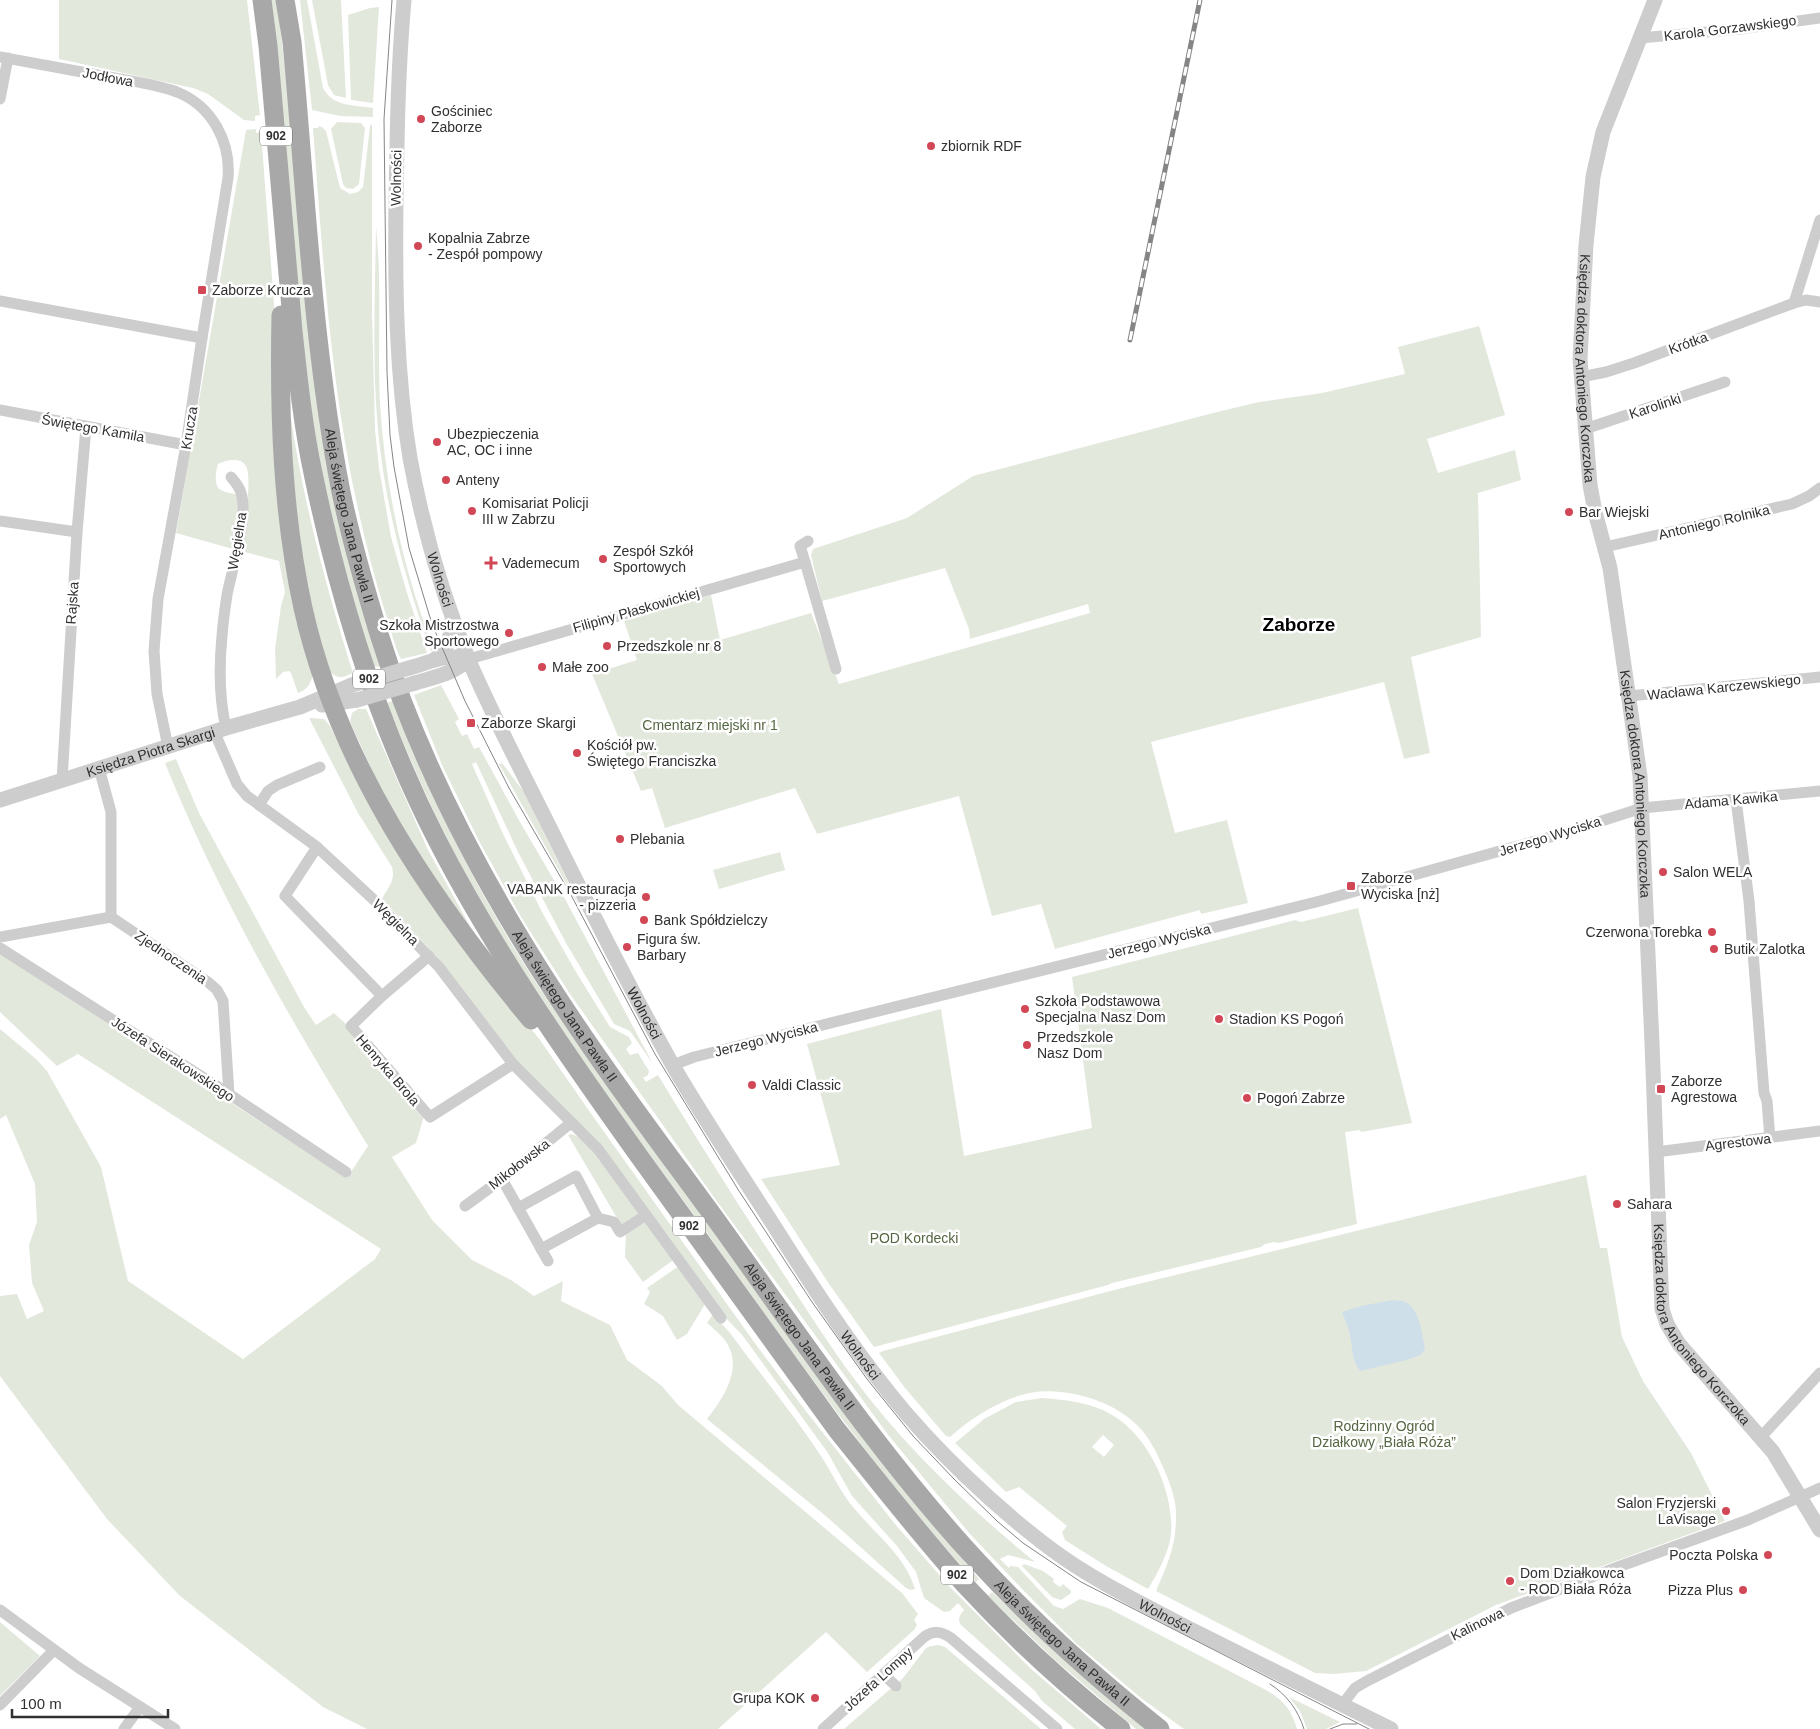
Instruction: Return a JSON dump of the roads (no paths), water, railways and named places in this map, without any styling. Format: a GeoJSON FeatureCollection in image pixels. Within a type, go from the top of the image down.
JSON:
{"type":"FeatureCollection","features":[{"type":"Feature","properties":{"kind":"main road","name":"Aleja świętego Jana Pawła II"},"geometry":{"type":"LineString","coordinates":[[262,0],[268,46],[298,377],[312,471],[340,586],[373,691],[397,752],[441,848],[484,924],[529,997],[604,1108],[837,1430],[966,1585],[1012,1634],[1052,1672],[1121,1729]]}},
{"type":"Feature","properties":{"kind":"main road","name":"Aleja świętego Jana Pawła II"},"geometry":{"type":"LineString","coordinates":[[285,0],[292,42],[315,312],[324,390],[342,496],[363,580],[395,682],[419,743],[456,824],[500,905],[558,998],[624,1093],[845,1399],[890,1458],[972,1555],[1023,1608],[1104,1684],[1160,1729]]}},
{"type":"Feature","properties":{"kind":"main road"},"geometry":{"type":"LineString","coordinates":[[283,226],[280,334],[286,506],[303,608],[330,699],[355,758],[388,822],[423,877],[518,1004],[604,1108]]}},
{"type":"Feature","properties":{"kind":"street","name":"Wolności"},"geometry":{"type":"LineString","coordinates":[[404,0],[397,137],[398,344],[401,387],[411,460],[420,506],[439,578],[479,684],[597,924],[673,1065],[750,1190],[839,1324],[890,1394],[920,1430],[968,1476],[1034,1535],[1087,1573],[1183,1625],[1391,1729]]}},
{"type":"Feature","properties":{"kind":"street","name":"Księdza doktora Antoniego Korczoka"},"geometry":{"type":"LineString","coordinates":[[1655,0],[1603,132],[1593,176],[1580,344],[1591,490],[1610,568],[1640,769],[1660,1290],[1662,1308],[1679,1344],[1773,1452],[1820,1530]]}},
{"type":"Feature","properties":{"kind":"street","name":"Karola Gorzawskiego"},"geometry":{"type":"LineString","coordinates":[[1640,38],[1740,29],[1820,18]]}},
{"type":"Feature","properties":{"kind":"street"},"geometry":{"type":"LineString","coordinates":[[0,99],[4,57]]}},
{"type":"Feature","properties":{"kind":"street","name":"Jodłowa"},"geometry":{"type":"LineString","coordinates":[[4,57],[159,87],[178,93],[194,102],[208,114]]}},
{"type":"Feature","properties":{"kind":"street","name":"Krucza"},"geometry":{"type":"LineString","coordinates":[[168,747],[157,694],[154,651],[158,599],[186,445],[230,164],[223,136],[208,114]]}},
{"type":"Feature","properties":{"kind":"street"},"geometry":{"type":"LineString","coordinates":[[1794,303],[1820,220]]}},
{"type":"Feature","properties":{"kind":"street","name":"Krótka"},"geometry":{"type":"LineString","coordinates":[[1581,377],[1606,372],[1634,363],[1794,303],[1806,300],[1820,302]]}},
{"type":"Feature","properties":{"kind":"street"},"geometry":{"type":"LineString","coordinates":[[0,301],[202,338]]}},
{"type":"Feature","properties":{"kind":"street","name":"Karolinki"},"geometry":{"type":"LineString","coordinates":[[1585,429],[1725,382]]}},
{"type":"Feature","properties":{"kind":"street","name":"Świętego Kamila"},"geometry":{"type":"LineString","coordinates":[[0,410],[186,445]]}},
{"type":"Feature","properties":{"kind":"street","name":"Rajska"},"geometry":{"type":"LineString","coordinates":[[62,780],[76,532],[86,427]]}},
{"type":"Feature","properties":{"kind":"street","name":"Węgielna"},"geometry":{"type":"LineString","coordinates":[[231,477],[238,484],[242,494],[243,506],[241,526],[227,595],[222,636],[220,730],[237,784],[247,796],[317,847],[374,900],[429,956],[513,1064],[598,1149],[721,1318]]}},
{"type":"Feature","properties":{"kind":"street","name":"Antoniego Rolnika"},"geometry":{"type":"LineString","coordinates":[[1605,547],[1792,504],[1810,496],[1820,488]]}},
{"type":"Feature","properties":{"kind":"street"},"geometry":{"type":"LineString","coordinates":[[0,521],[76,532]]}},
{"type":"Feature","properties":{"kind":"street"},"geometry":{"type":"LineString","coordinates":[[808,541],[800,546],[836,670]]}},
{"type":"Feature","properties":{"kind":"street","name":"Filipiny Płaskowickiej"},"geometry":{"type":"LineString","coordinates":[[468,659],[805,562]]}},
{"type":"Feature","properties":{"kind":"street"},"geometry":{"type":"LineString","coordinates":[[434,660],[443,652],[448,644],[452,630],[452,616]]}},
{"type":"Feature","properties":{"kind":"street","name":"Księdza Piotra Skargi"},"geometry":{"type":"LineString","coordinates":[[0,800],[220,730],[300,707],[330,699],[357,700],[452,672],[461,667],[468,659],[445,656],[352,685],[330,699]]}},
{"type":"Feature","properties":{"kind":"street"},"geometry":{"type":"LineString","coordinates":[[452,672],[463,673],[472,677],[479,684]]}},
{"type":"Feature","properties":{"kind":"street","name":"Wacława Karczewskiego"},"geometry":{"type":"LineString","coordinates":[[1628,696],[1820,678]]}},
{"type":"Feature","properties":{"kind":"street"},"geometry":{"type":"LineString","coordinates":[[259,805],[268,792],[277,785],[320,767]]}},
{"type":"Feature","properties":{"kind":"street"},"geometry":{"type":"LineString","coordinates":[[0,937],[111,917],[111,812],[100,768]]}},
{"type":"Feature","properties":{"kind":"street","name":"Adama Kawika"},"geometry":{"type":"LineString","coordinates":[[1642,808],[1820,791]]}},
{"type":"Feature","properties":{"kind":"street"},"geometry":{"type":"LineString","coordinates":[[1736,800],[1748,898],[1764,1093],[1767,1101],[1770,1139]]}},
{"type":"Feature","properties":{"kind":"street","name":"Jerzego Wyciska"},"geometry":{"type":"LineString","coordinates":[[673,1065],[694,1057],[1340,896],[1552,837],[1642,808]]}},
{"type":"Feature","properties":{"kind":"street"},"geometry":{"type":"LineString","coordinates":[[317,847],[285,896],[382,996]]}},
{"type":"Feature","properties":{"kind":"street","name":"Zjednoczenia"},"geometry":{"type":"LineString","coordinates":[[111,917],[217,990],[223,1001],[229,1094]]}},
{"type":"Feature","properties":{"kind":"street","name":"Józefa Sierakowskiego"},"geometry":{"type":"LineString","coordinates":[[0,948],[229,1094],[346,1172]]}},
{"type":"Feature","properties":{"kind":"street","name":"Henryka Brola"},"geometry":{"type":"LineString","coordinates":[[429,956],[382,996],[351,1026],[430,1117],[513,1064]]}},
{"type":"Feature","properties":{"kind":"street","name":"Mikołowska"},"geometry":{"type":"LineString","coordinates":[[465,1206],[502,1179],[567,1126],[573,1124]]}},
{"type":"Feature","properties":{"kind":"street","name":"Agrestowa"},"geometry":{"type":"LineString","coordinates":[[1656,1152],[1820,1132]]}},
{"type":"Feature","properties":{"kind":"street"},"geometry":{"type":"LineString","coordinates":[[518,1208],[576,1176],[598,1218]]}},
{"type":"Feature","properties":{"kind":"street"},"geometry":{"type":"LineString","coordinates":[[502,1179],[548,1261]]}},
{"type":"Feature","properties":{"kind":"street"},"geometry":{"type":"LineString","coordinates":[[541,1249],[598,1218],[614,1222],[620,1232],[646,1215]]}},
{"type":"Feature","properties":{"kind":"street"},"geometry":{"type":"LineString","coordinates":[[1761,1437],[1820,1373]]}},
{"type":"Feature","properties":{"kind":"street","name":"Kalinowa"},"geometry":{"type":"LineString","coordinates":[[1342,1705],[1355,1688],[1366,1681],[1497,1614],[1610,1570],[1748,1520],[1820,1488]]}},
{"type":"Feature","properties":{"kind":"street"},"geometry":{"type":"LineString","coordinates":[[0,1610],[54,1650],[175,1729]]}},
{"type":"Feature","properties":{"kind":"street","name":"Józefa Lompy"},"geometry":{"type":"LineString","coordinates":[[822,1729],[923,1638],[936,1632],[951,1638],[1057,1729]]}},
{"type":"Feature","properties":{"kind":"street"},"geometry":{"type":"LineString","coordinates":[[0,1705],[54,1650]]}},
{"type":"Feature","properties":{"kind":"street"},"geometry":{"type":"LineString","coordinates":[[884,1674],[896,1686]]}},
{"type":"Feature","properties":{"kind":"street"},"geometry":{"type":"LineString","coordinates":[[124,1729],[140,1707]]}},
{"type":"Feature","properties":{"kind":"tram line"},"geometry":{"type":"LineString","coordinates":[[392,0],[384,119],[387,372],[390,435],[409,548],[432,624],[465,701],[509,788],[571,895],[655,1054],[739,1191],[812,1302],[867,1379],[913,1436],[997,1521],[1023,1543],[1081,1582],[1369,1729]]}},
{"type":"Feature","properties":{"kind":"tram line"},"geometry":{"type":"LineString","coordinates":[[1270,1684],[1282,1693],[1291,1704],[1299,1716],[1304,1729]]}},
{"type":"Feature","properties":{"kind":"tram line"},"geometry":{"type":"LineString","coordinates":[[1330,1729],[1343,1724],[1357,1724]]}},
{"type":"Feature","properties":{"kind":"railway"},"geometry":{"type":"LineString","coordinates":[[1130,340],[1200,0]]}},
{"type":"Feature","properties":{"kind":"place","name":"Gościniec Zaborze"},"geometry":{"type":"Point","coordinates":[421,119]}},
{"type":"Feature","properties":{"kind":"place","name":"zbiornik RDF"},"geometry":{"type":"Point","coordinates":[931,146]}},
{"type":"Feature","properties":{"kind":"place","name":"Kopalnia Zabrze - Zespół pompowy"},"geometry":{"type":"Point","coordinates":[418,246]}},
{"type":"Feature","properties":{"kind":"place","name":"Zaborze Krucza"},"geometry":{"type":"Point","coordinates":[202,290]}},
{"type":"Feature","properties":{"kind":"place","name":"Ubezpieczenia AC, OC i inne"},"geometry":{"type":"Point","coordinates":[437,442]}},
{"type":"Feature","properties":{"kind":"place","name":"Anteny"},"geometry":{"type":"Point","coordinates":[446,480]}},
{"type":"Feature","properties":{"kind":"place","name":"Komisariat Policji III w Zabrzu"},"geometry":{"type":"Point","coordinates":[472,511]}},
{"type":"Feature","properties":{"kind":"place","name":"Bar Wiejski"},"geometry":{"type":"Point","coordinates":[1569,512]}},
{"type":"Feature","properties":{"kind":"place","name":"Zespół Szkół Sportowych"},"geometry":{"type":"Point","coordinates":[603,559]}},
{"type":"Feature","properties":{"kind":"place","name":"Vademecum"},"geometry":{"type":"Point","coordinates":[491,563]}},
{"type":"Feature","properties":{"kind":"place","name":"Szkoła Mistrzostwa Sportowego"},"geometry":{"type":"Point","coordinates":[509,633]}},
{"type":"Feature","properties":{"kind":"place","name":"Przedszkole nr 8"},"geometry":{"type":"Point","coordinates":[607,646]}},
{"type":"Feature","properties":{"kind":"place","name":"Małe zoo"},"geometry":{"type":"Point","coordinates":[542,667]}},
{"type":"Feature","properties":{"kind":"place","name":"Zaborze Skargi"},"geometry":{"type":"Point","coordinates":[471,723]}},
{"type":"Feature","properties":{"kind":"place","name":"Kościół pw. Świętego Franciszka"},"geometry":{"type":"Point","coordinates":[577,753]}},
{"type":"Feature","properties":{"kind":"place","name":"Plebania"},"geometry":{"type":"Point","coordinates":[620,839]}},
{"type":"Feature","properties":{"kind":"place","name":"Salon WELA"},"geometry":{"type":"Point","coordinates":[1663,872]}},
{"type":"Feature","properties":{"kind":"place","name":"Zaborze Wyciska [nż]"},"geometry":{"type":"Point","coordinates":[1351,886]}},
{"type":"Feature","properties":{"kind":"place","name":"VABANK restauracja - pizzeria"},"geometry":{"type":"Point","coordinates":[646,897]}},
{"type":"Feature","properties":{"kind":"place","name":"Bank Spółdzielczy"},"geometry":{"type":"Point","coordinates":[644,920]}},
{"type":"Feature","properties":{"kind":"place","name":"Czerwona Torebka"},"geometry":{"type":"Point","coordinates":[1712,932]}},
{"type":"Feature","properties":{"kind":"place","name":"Figura św. Barbary"},"geometry":{"type":"Point","coordinates":[627,947]}},
{"type":"Feature","properties":{"kind":"place","name":"Butik Zalotka"},"geometry":{"type":"Point","coordinates":[1714,949]}},
{"type":"Feature","properties":{"kind":"place","name":"Szkoła Podstawowa Specjalna Nasz Dom"},"geometry":{"type":"Point","coordinates":[1025,1009]}},
{"type":"Feature","properties":{"kind":"place","name":"Stadion KS Pogoń"},"geometry":{"type":"Point","coordinates":[1219,1019]}},
{"type":"Feature","properties":{"kind":"place","name":"Przedszkole Nasz Dom"},"geometry":{"type":"Point","coordinates":[1027,1045]}},
{"type":"Feature","properties":{"kind":"place","name":"Valdi Classic"},"geometry":{"type":"Point","coordinates":[752,1085]}},
{"type":"Feature","properties":{"kind":"place","name":"Zaborze Agrestowa"},"geometry":{"type":"Point","coordinates":[1661,1089]}},
{"type":"Feature","properties":{"kind":"place","name":"Pogoń Zabrze"},"geometry":{"type":"Point","coordinates":[1247,1098]}},
{"type":"Feature","properties":{"kind":"place","name":"Sahara"},"geometry":{"type":"Point","coordinates":[1617,1204]}},
{"type":"Feature","properties":{"kind":"place","name":"Salon Fryzjerski LaVisage"},"geometry":{"type":"Point","coordinates":[1726,1511]}},
{"type":"Feature","properties":{"kind":"place","name":"Poczta Polska"},"geometry":{"type":"Point","coordinates":[1768,1555]}},
{"type":"Feature","properties":{"kind":"place","name":"Dom Działkowca - ROD Biała Róża"},"geometry":{"type":"Point","coordinates":[1510,1581]}},
{"type":"Feature","properties":{"kind":"place","name":"Pizza Plus"},"geometry":{"type":"Point","coordinates":[1743,1590]}},
{"type":"Feature","properties":{"kind":"place","name":"Grupa KOK"},"geometry":{"type":"Point","coordinates":[815,1698]}},
{"type":"Feature","properties":{"kind":"district","name":"Zaborze"},"geometry":{"type":"Point","coordinates":[1299,624]}},
{"type":"Feature","properties":{"kind":"park label","name":"Cmentarz miejski nr 1"},"geometry":{"type":"Point","coordinates":[710,725]}},
{"type":"Feature","properties":{"kind":"park label","name":"POD Kordecki"},"geometry":{"type":"Point","coordinates":[914,1238]}},
{"type":"Feature","properties":{"kind":"park label","name":"Rodzinny Ogród Działkowy „Biała Róża”"},"geometry":{"type":"Point","coordinates":[1384,1434]}}]}
